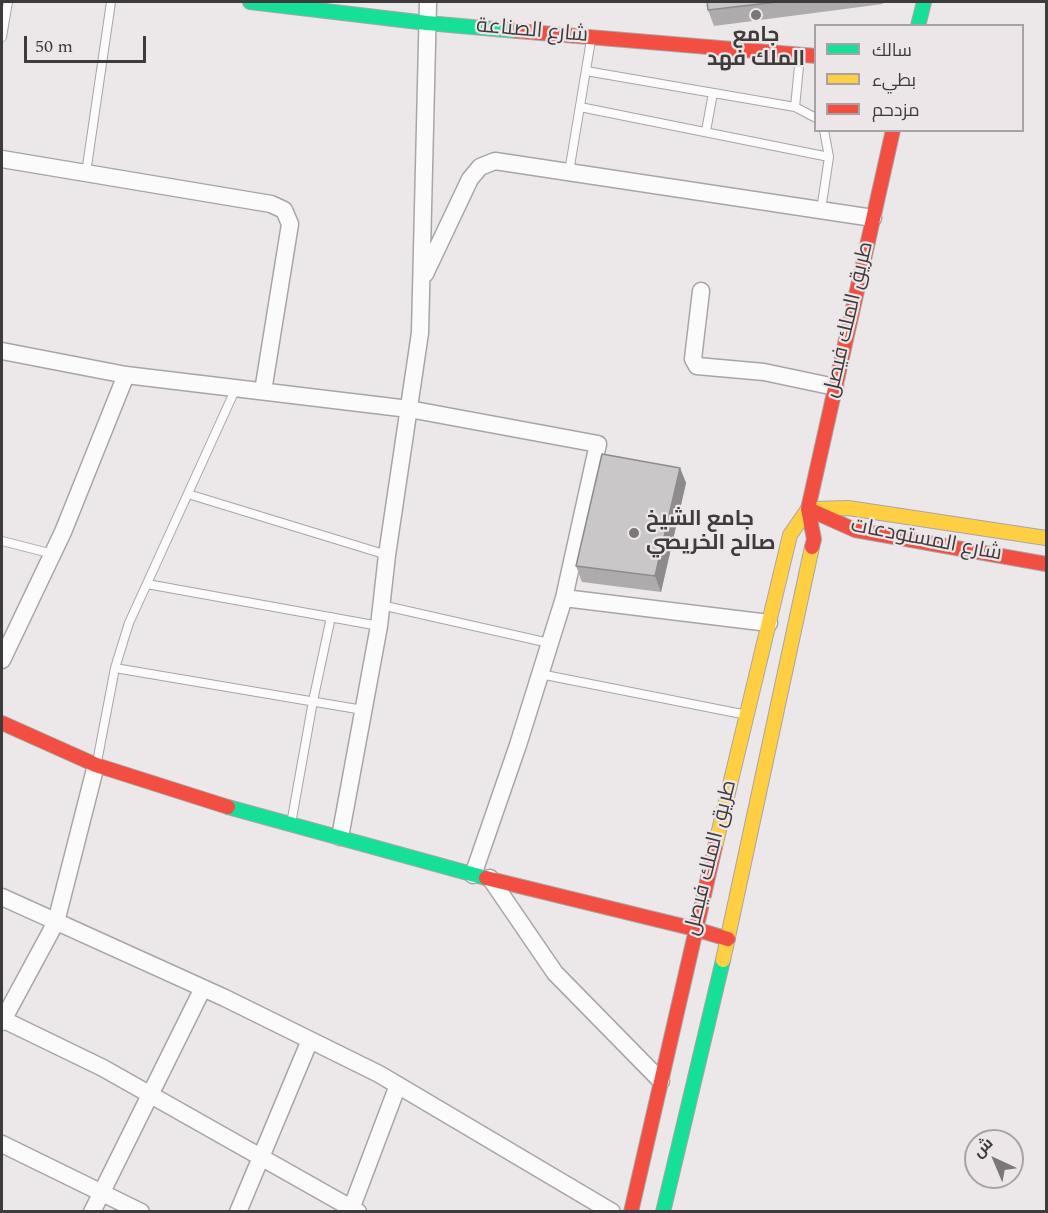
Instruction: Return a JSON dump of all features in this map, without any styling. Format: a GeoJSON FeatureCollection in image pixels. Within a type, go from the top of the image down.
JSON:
{"type":"FeatureCollection","features":[{"type":"Feature","properties":{"kind":"main road","name":"شارع الصناعة"},"geometry":{"type":"LineString","coordinates":[[250,2],[320,6],[427,23],[814,56]]}},
{"type":"Feature","properties":{"kind":"main road"},"geometry":{"type":"LineString","coordinates":[[918,24],[924,2]]}},
{"type":"Feature","properties":{"kind":"main road","name":"طريق الملك فيصل"},"geometry":{"type":"LineString","coordinates":[[631,1212],[695,928],[790,535],[808,509],[893,132]]}},
{"type":"Feature","properties":{"kind":"main road"},"geometry":{"type":"LineString","coordinates":[[808,509],[848,508],[1047,538]]}},
{"type":"Feature","properties":{"kind":"main road","name":"طريق الملك فيصل"},"geometry":{"type":"LineString","coordinates":[[663,1212],[728,939],[814,539],[808,509]]}},
{"type":"Feature","properties":{"kind":"main road","name":"شارع المستودعات"},"geometry":{"type":"LineString","coordinates":[[808,509],[855,530],[1047,564]]}},
{"type":"Feature","properties":{"kind":"main road"},"geometry":{"type":"LineString","coordinates":[[2,723],[96,765],[256,816],[473,875],[695,928],[728,939]]}},
{"type":"Feature","properties":{"kind":"street"},"geometry":{"type":"LineString","coordinates":[[340,837],[379,626],[387,555],[420,333],[428,2]]}},
{"type":"Feature","properties":{"kind":"street"},"geometry":{"type":"LineString","coordinates":[[2,159],[271,204],[284,210],[290,224],[262,391]]}},
{"type":"Feature","properties":{"kind":"street"},"geometry":{"type":"LineString","coordinates":[[423,280],[470,179],[480,167],[495,161],[873,218]]}},
{"type":"Feature","properties":{"kind":"street"},"geometry":{"type":"LineString","coordinates":[[700,291],[693,359],[697,366],[764,372],[835,387]]}},
{"type":"Feature","properties":{"kind":"street"},"geometry":{"type":"LineString","coordinates":[[2,351],[126,375],[409,409],[598,444],[564,598],[518,745],[473,875]]}},
{"type":"Feature","properties":{"kind":"street"},"geometry":{"type":"LineString","coordinates":[[2,660],[53,554],[126,375]]}},
{"type":"Feature","properties":{"kind":"street"},"geometry":{"type":"LineString","coordinates":[[564,598],[769,623]]}},
{"type":"Feature","properties":{"kind":"street"},"geometry":{"type":"LineString","coordinates":[[96,765],[56,922],[2,1020],[102,1068],[353,1210],[398,1085]]}},
{"type":"Feature","properties":{"kind":"street"},"geometry":{"type":"LineString","coordinates":[[490,878],[555,973],[661,1082]]}},
{"type":"Feature","properties":{"kind":"street"},"geometry":{"type":"LineString","coordinates":[[2,897],[203,988],[398,1085],[612,1212]]}},
{"type":"Feature","properties":{"kind":"street"},"geometry":{"type":"LineString","coordinates":[[92,1212],[203,988]]}},
{"type":"Feature","properties":{"kind":"street"},"geometry":{"type":"LineString","coordinates":[[238,1212],[310,1040]]}},
{"type":"Feature","properties":{"kind":"street"},"geometry":{"type":"LineString","coordinates":[[2,1144],[141,1212]]}},
{"type":"Feature","properties":{"kind":"lane"},"geometry":{"type":"LineString","coordinates":[[2,38],[8,2]]}},
{"type":"Feature","properties":{"kind":"lane"},"geometry":{"type":"LineString","coordinates":[[86,173],[111,2]]}},
{"type":"Feature","properties":{"kind":"lane"},"geometry":{"type":"LineString","coordinates":[[569,172],[592,37]]}},
{"type":"Feature","properties":{"kind":"lane"},"geometry":{"type":"LineString","coordinates":[[795,106],[800,54]]}},
{"type":"Feature","properties":{"kind":"lane"},"geometry":{"type":"LineString","coordinates":[[586,71],[795,106],[814,117]]}},
{"type":"Feature","properties":{"kind":"lane"},"geometry":{"type":"LineString","coordinates":[[706,131],[712,93]]}},
{"type":"Feature","properties":{"kind":"lane"},"geometry":{"type":"LineString","coordinates":[[580,106],[830,157]]}},
{"type":"Feature","properties":{"kind":"lane"},"geometry":{"type":"LineString","coordinates":[[821,210],[830,157],[824,132]]}},
{"type":"Feature","properties":{"kind":"lane"},"geometry":{"type":"LineString","coordinates":[[96,765],[115,668],[129,623],[236,388]]}},
{"type":"Feature","properties":{"kind":"lane"},"geometry":{"type":"LineString","coordinates":[[188,494],[387,555]]}},
{"type":"Feature","properties":{"kind":"lane"},"geometry":{"type":"LineString","coordinates":[[2,541],[53,554]]}},
{"type":"Feature","properties":{"kind":"lane"},"geometry":{"type":"LineString","coordinates":[[147,584],[379,626]]}},
{"type":"Feature","properties":{"kind":"lane"},"geometry":{"type":"LineString","coordinates":[[381,605],[549,643]]}},
{"type":"Feature","properties":{"kind":"lane"},"geometry":{"type":"LineString","coordinates":[[291,825],[313,701],[331,617]]}},
{"type":"Feature","properties":{"kind":"lane"},"geometry":{"type":"LineString","coordinates":[[115,668],[363,710]]}},
{"type":"Feature","properties":{"kind":"lane"},"geometry":{"type":"LineString","coordinates":[[540,674],[747,715]]}},
{"type":"Feature","properties":{"kind":"building"},"geometry":{"type":"Polygon","coordinates":[[[707,2],[777,2],[708,10],[707,2]]]}},
{"type":"Feature","properties":{"kind":"building","name":"جامع الشيخ صالح الخريصي"},"geometry":{"type":"Polygon","coordinates":[[[602,454],[680,468],[655,576],[576,566],[602,454]]]}},
{"type":"Feature","properties":{"kind":"traffic: fast"},"geometry":{"type":"LineString","coordinates":[[250,2],[517,31]]}},
{"type":"Feature","properties":{"kind":"traffic: fast"},"geometry":{"type":"LineString","coordinates":[[918,24],[924,2]]}},
{"type":"Feature","properties":{"kind":"traffic: fast"},"geometry":{"type":"LineString","coordinates":[[228,807],[486,878]]}},
{"type":"Feature","properties":{"kind":"traffic: fast"},"geometry":{"type":"LineString","coordinates":[[663,1212],[723,960]]}},
{"type":"Feature","properties":{"kind":"traffic: slow"},"geometry":{"type":"LineString","coordinates":[[814,509],[848,508],[1046,538]]}},
{"type":"Feature","properties":{"kind":"traffic: slow"},"geometry":{"type":"LineString","coordinates":[[715,847],[790,535],[808,509]]}},
{"type":"Feature","properties":{"kind":"traffic: slow"},"geometry":{"type":"LineString","coordinates":[[723,960],[812,547]]}},
{"type":"Feature","properties":{"kind":"traffic: jam"},"geometry":{"type":"LineString","coordinates":[[517,31],[814,56]]}},
{"type":"Feature","properties":{"kind":"traffic: jam"},"geometry":{"type":"LineString","coordinates":[[812,547],[814,539],[808,509],[893,132]]}},
{"type":"Feature","properties":{"kind":"traffic: jam"},"geometry":{"type":"LineString","coordinates":[[808,509],[855,530],[1046,564]]}},
{"type":"Feature","properties":{"kind":"traffic: jam"},"geometry":{"type":"LineString","coordinates":[[2,723],[96,765],[228,807]]}},
{"type":"Feature","properties":{"kind":"traffic: jam"},"geometry":{"type":"LineString","coordinates":[[631,1212],[715,847]]}},
{"type":"Feature","properties":{"kind":"traffic: jam"},"geometry":{"type":"LineString","coordinates":[[486,878],[728,939]]}},
{"type":"Feature","properties":{"kind":"place","name":"جامع الملك فهد"},"geometry":{"type":"Point","coordinates":[756,15]}},
{"type":"Feature","properties":{"kind":"place","name":"جامع الشيخ صالح الخريصي"},"geometry":{"type":"Point","coordinates":[634,533]}}]}
